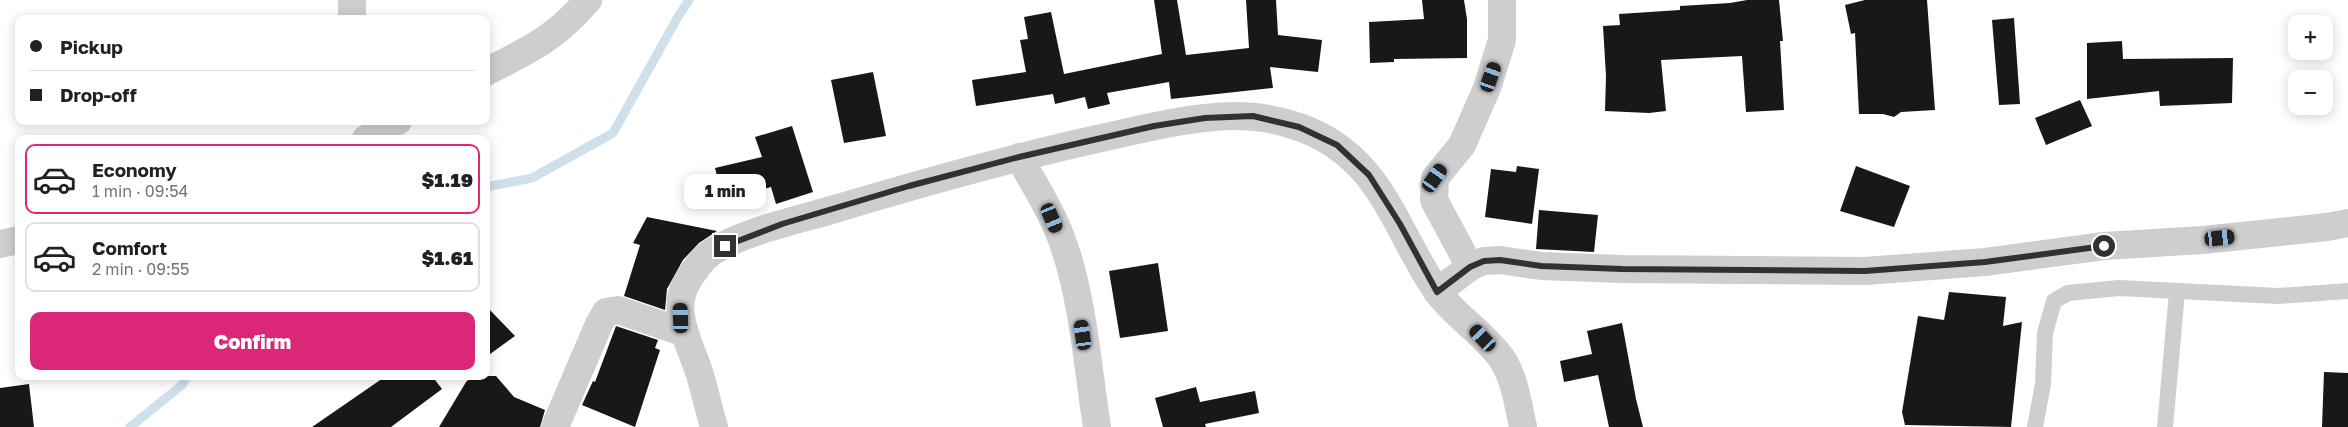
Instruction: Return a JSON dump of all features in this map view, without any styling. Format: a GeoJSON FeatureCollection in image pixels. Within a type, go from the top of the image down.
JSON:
{"type":"FeatureCollection","features":[{"type":"Feature","properties":{"kind":"street"},"geometry":{"type":"LineString","coordinates":[[352,0],[352,15]]}},
{"type":"Feature","properties":{"kind":"street"},"geometry":{"type":"LineString","coordinates":[[490,70],[545,41],[572,19],[588,0]]}},
{"type":"Feature","properties":{"kind":"street"},"geometry":{"type":"LineString","coordinates":[[1470,267],[1434,200],[1435,178],[1462,145],[1487,88],[1502,40],[1502,0]]}},
{"type":"Feature","properties":{"kind":"street"},"geometry":{"type":"LineString","coordinates":[[714,427],[700,374],[681,318],[683,287],[700,263],[712,253],[739,240],[782,224],[909,186],[1019,157],[1145,128],[1205,118],[1253,116],[1299,127],[1337,145],[1369,175],[1400,224],[1437,292],[1502,359],[1514,384],[1523,427]]}},
{"type":"Feature","properties":{"kind":"street"},"geometry":{"type":"LineString","coordinates":[[369,132],[387,125]]}},
{"type":"Feature","properties":{"kind":"street"},"geometry":{"type":"LineString","coordinates":[[1019,157],[1052,218],[1064,246],[1076,294],[1097,427]]}},
{"type":"Feature","properties":{"kind":"street"},"geometry":{"type":"LineString","coordinates":[[1437,292],[1470,267],[1484,261],[1500,260],[1541,266],[1622,269],[1865,271],[1985,262],[2104,246],[2202,240],[2327,227],[2348,223]]}},
{"type":"Feature","properties":{"kind":"street"},"geometry":{"type":"LineString","coordinates":[[0,244],[15,241]]}},
{"type":"Feature","properties":{"kind":"street"},"geometry":{"type":"LineString","coordinates":[[555,427],[599,324],[606,312],[618,310],[685,333]]}},
{"type":"Feature","properties":{"kind":"lane"},"geometry":{"type":"LineString","coordinates":[[2035,427],[2043,384],[2045,333],[2054,301],[2068,294],[2119,288],[2278,296],[2348,291]]}},
{"type":"Feature","properties":{"kind":"lane"},"geometry":{"type":"LineString","coordinates":[[2164,427],[2177,292]]}},
{"type":"Feature","properties":{"kind":"building"},"geometry":{"type":"Polygon","coordinates":[[[1154,0],[1177,0],[1186,55],[1249,48],[1246,0],[1276,0],[1278,35],[1322,40],[1318,72],[1270,67],[1273,88],[1171,99],[1169,82],[1107,93],[1110,104],[1088,109],[1085,97],[1055,104],[1053,94],[976,106],[972,80],[1026,72],[1020,40],[1028,39],[1024,17],[1051,12],[1064,74],[1162,54],[1154,0]]]}},
{"type":"Feature","properties":{"kind":"building"},"geometry":{"type":"Polygon","coordinates":[[[1422,0],[1464,0],[1467,19],[1467,58],[1394,59],[1394,62],[1370,63],[1369,22],[1424,19],[1422,0]]]}},
{"type":"Feature","properties":{"kind":"building"},"geometry":{"type":"Polygon","coordinates":[[[1747,0],[1779,0],[1783,41],[1780,41],[1784,110],[1746,112],[1742,56],[1661,60],[1666,111],[1649,113],[1605,111],[1606,76],[1603,26],[1620,25],[1619,14],[1680,10],[1680,6],[1747,0]]]}},
{"type":"Feature","properties":{"kind":"building"},"geometry":{"type":"Polygon","coordinates":[[[1865,0],[1927,0],[1935,110],[1901,112],[1894,117],[1883,114],[1859,114],[1855,33],[1851,34],[1845,5],[1865,0]]]}},
{"type":"Feature","properties":{"kind":"building"},"geometry":{"type":"Polygon","coordinates":[[[2014,18],[2020,104],[1999,105],[1992,20],[2014,18]]]}},
{"type":"Feature","properties":{"kind":"building"},"geometry":{"type":"Polygon","coordinates":[[[2122,41],[2123,59],[2233,58],[2232,103],[2160,106],[2159,91],[2087,99],[2087,43],[2122,41]]]}},
{"type":"Feature","properties":{"kind":"building"},"geometry":{"type":"Polygon","coordinates":[[[873,72],[886,136],[844,143],[831,80],[873,72]]]}},
{"type":"Feature","properties":{"kind":"building"},"geometry":{"type":"Polygon","coordinates":[[[2080,100],[2092,126],[2046,145],[2035,118],[2080,100]]]}},
{"type":"Feature","properties":{"kind":"building"},"geometry":{"type":"Polygon","coordinates":[[[792,126],[813,192],[776,204],[771,187],[723,200],[715,168],[762,157],[755,137],[792,126]]]}},
{"type":"Feature","properties":{"kind":"building"},"geometry":{"type":"Polygon","coordinates":[[[1517,166],[1539,169],[1532,224],[1485,217],[1491,169],[1516,172],[1517,166]]]}},
{"type":"Feature","properties":{"kind":"building"},"geometry":{"type":"Polygon","coordinates":[[[1856,166],[1910,186],[1894,227],[1840,211],[1856,166]]]}},
{"type":"Feature","properties":{"kind":"building"},"geometry":{"type":"Polygon","coordinates":[[[1539,210],[1598,215],[1594,252],[1536,249],[1539,210]]]}},
{"type":"Feature","properties":{"kind":"building"},"geometry":{"type":"Polygon","coordinates":[[[647,217],[717,231],[699,243],[683,260],[667,289],[665,310],[624,296],[640,245],[633,243],[647,217]]]}},
{"type":"Feature","properties":{"kind":"building"},"geometry":{"type":"Polygon","coordinates":[[[1158,263],[1168,331],[1120,338],[1109,271],[1158,263]]]}},
{"type":"Feature","properties":{"kind":"building"},"geometry":{"type":"Polygon","coordinates":[[[1949,292],[2006,297],[2003,326],[2022,322],[2011,427],[1905,425],[1902,412],[1918,316],[1944,320],[1949,292]]]}},
{"type":"Feature","properties":{"kind":"building"},"geometry":{"type":"Polygon","coordinates":[[[490,310],[515,336],[490,354],[490,310]]]}},
{"type":"Feature","properties":{"kind":"building"},"geometry":{"type":"Polygon","coordinates":[[[1622,323],[1643,427],[1609,427],[1598,375],[1564,382],[1560,361],[1592,354],[1587,331],[1622,323]]]}},
{"type":"Feature","properties":{"kind":"building"},"geometry":{"type":"Polygon","coordinates":[[[616,326],[658,340],[655,348],[660,350],[635,427],[582,405],[593,381],[595,382],[616,326]]]}},
{"type":"Feature","properties":{"kind":"building"},"geometry":{"type":"Polygon","coordinates":[[[2324,372],[2348,373],[2348,427],[2322,427],[2324,372]]]}},
{"type":"Feature","properties":{"kind":"building"},"geometry":{"type":"Polygon","coordinates":[[[490,376],[496,376],[514,397],[545,410],[540,427],[439,427],[468,380],[490,380],[490,376]]]}},
{"type":"Feature","properties":{"kind":"building"},"geometry":{"type":"Polygon","coordinates":[[[380,380],[435,380],[442,389],[391,427],[312,427],[380,380]]]}},
{"type":"Feature","properties":{"kind":"building"},"geometry":{"type":"Polygon","coordinates":[[[29,384],[34,427],[0,427],[0,388],[29,384]]]}},
{"type":"Feature","properties":{"kind":"building"},"geometry":{"type":"Polygon","coordinates":[[[1196,387],[1200,402],[1255,391],[1259,413],[1205,424],[1206,427],[1163,427],[1155,398],[1196,387]]]}},
{"type":"Feature","properties":{"kind":"waterway"},"geometry":{"type":"LineString","coordinates":[[490,186],[532,178],[613,133],[689,0]]}},
{"type":"Feature","properties":{"kind":"waterway"},"geometry":{"type":"LineString","coordinates":[[130,427],[182,385],[185,380]]}},
{"type":"Feature","properties":{"kind":"route"},"geometry":{"type":"LineString","coordinates":[[725,246],[782,224],[909,186],[1019,157],[1154,126],[1205,118],[1253,116],[1299,127],[1337,145],[1369,175],[1400,224],[1437,292],[1470,267],[1484,261],[1500,260],[1541,266],[1734,272],[1865,271],[1985,262],[2104,246]]}}]}
